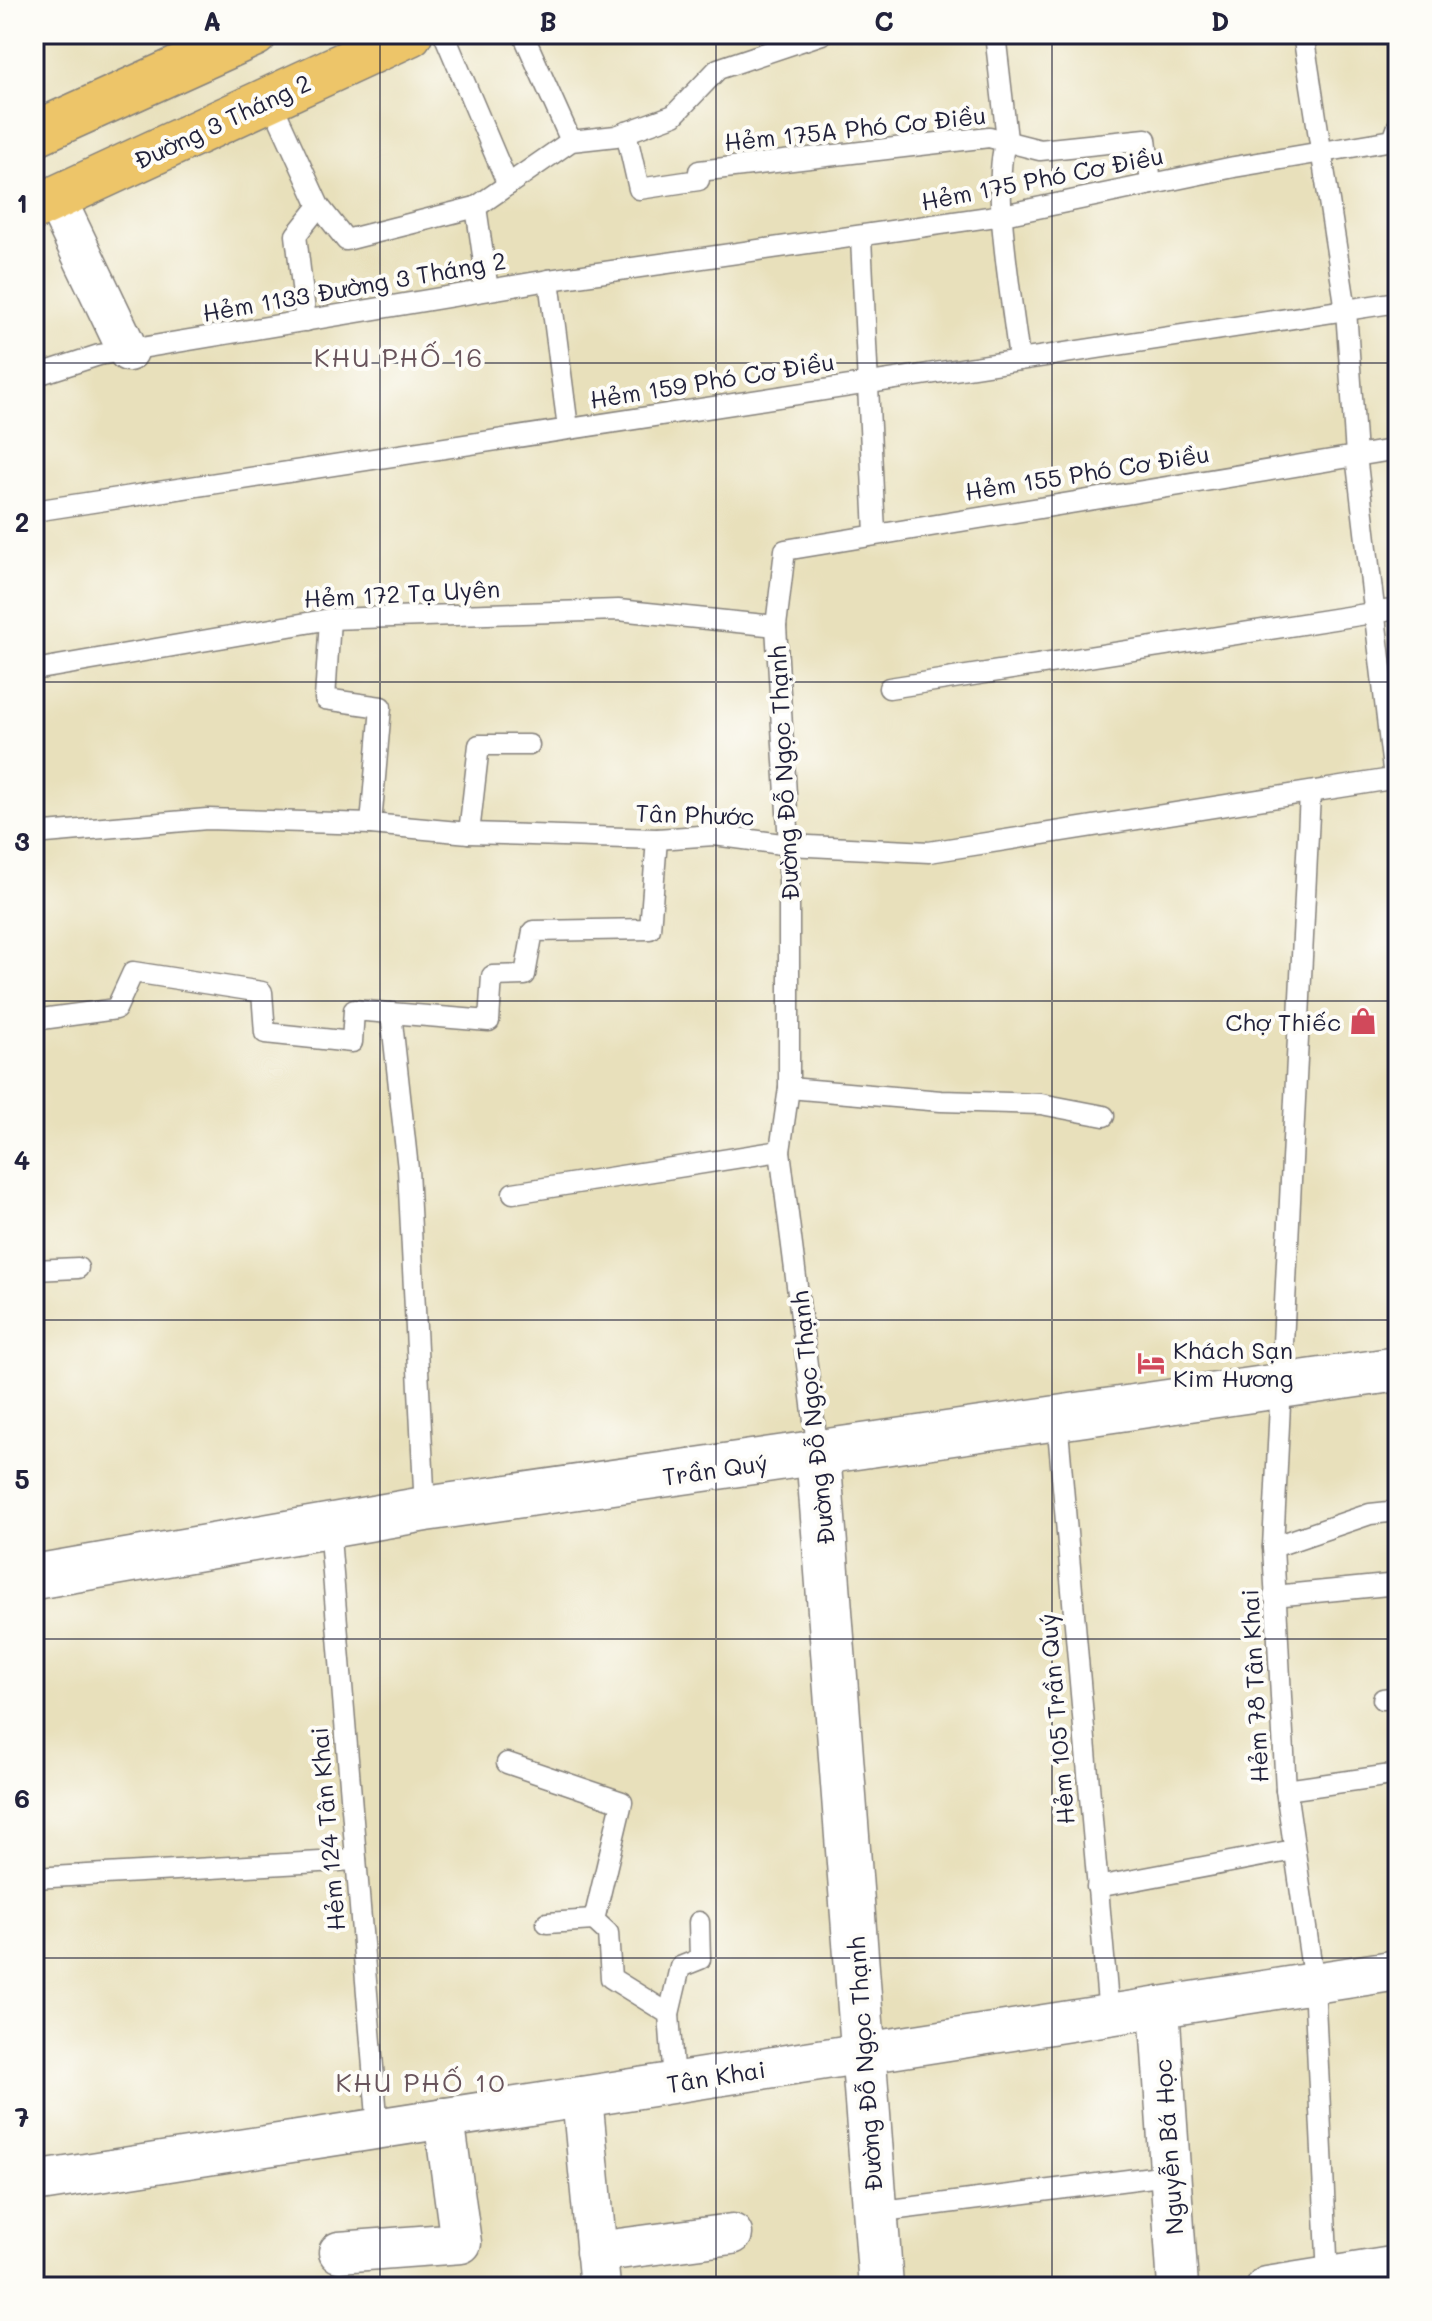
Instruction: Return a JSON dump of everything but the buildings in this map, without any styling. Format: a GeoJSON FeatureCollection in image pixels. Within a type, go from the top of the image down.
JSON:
{"type":"FeatureCollection","features":[{"type":"Feature","properties":{"kind":"main road"},"geometry":{"type":"LineString","coordinates":[[34,134],[255,34]]}},
{"type":"Feature","properties":{"kind":"main road","name":"Đường 3 Tháng 2"},"geometry":{"type":"LineString","coordinates":[[45,203],[410,34]]}},
{"type":"Feature","properties":{"kind":"street"},"geometry":{"type":"LineString","coordinates":[[45,203],[128,351]]}},
{"type":"Feature","properties":{"kind":"street","name":"Trần Quý"},"geometry":{"type":"LineString","coordinates":[[34,1577],[425,1509],[1398,1369]]}},
{"type":"Feature","properties":{"kind":"street","name":"Đường Đỗ Ngọc Thạnh"},"geometry":{"type":"LineString","coordinates":[[818,1452],[881,2287]]}},
{"type":"Feature","properties":{"kind":"street","name":"Tân Khai"},"geometry":{"type":"LineString","coordinates":[[34,2182],[1398,1970]]}},
{"type":"Feature","properties":{"kind":"street","name":"Nguyễn Bá Học"},"geometry":{"type":"LineString","coordinates":[[1159,2007],[1178,2287]]}},
{"type":"Feature","properties":{"kind":"street"},"geometry":{"type":"LineString","coordinates":[[582,2097],[598,2269],[732,2234]]}},
{"type":"Feature","properties":{"kind":"street"},"geometry":{"type":"LineString","coordinates":[[339,2252],[461,2243],[444,2118]]}},
{"type":"Feature","properties":{"kind":"street"},"geometry":{"type":"LineString","coordinates":[[1301,2283],[1398,2266]]}},
{"type":"Feature","properties":{"kind":"lane"},"geometry":{"type":"LineString","coordinates":[[444,34],[508,185]]}},
{"type":"Feature","properties":{"kind":"lane"},"geometry":{"type":"LineString","coordinates":[[523,34],[571,141]]}},
{"type":"Feature","properties":{"kind":"lane"},"geometry":{"type":"LineString","coordinates":[[270,99],[319,206],[346,240],[476,207],[571,141],[626,132],[674,115],[718,69],[798,38],[822,34]]}},
{"type":"Feature","properties":{"kind":"lane"},"geometry":{"type":"LineString","coordinates":[[995,34],[1007,139],[1000,154],[1003,215],[1019,360]]}},
{"type":"Feature","properties":{"kind":"lane"},"geometry":{"type":"LineString","coordinates":[[1303,34],[1346,310],[1356,455],[1396,778]]}},
{"type":"Feature","properties":{"kind":"lane","name":"Hẻm 175 Phó Cơ Điều"},"geometry":{"type":"LineString","coordinates":[[685,262],[1003,215],[1319,151],[1393,140],[1398,126]]}},
{"type":"Feature","properties":{"kind":"lane","name":"Hẻm 175A Phó Cơ Điều"},"geometry":{"type":"LineString","coordinates":[[626,132],[639,189],[699,180],[699,171],[989,137],[1007,139],[1040,150],[1146,139],[1151,184]]}},
{"type":"Feature","properties":{"kind":"lane"},"geometry":{"type":"LineString","coordinates":[[306,321],[296,235],[319,206]]}},
{"type":"Feature","properties":{"kind":"lane"},"geometry":{"type":"LineString","coordinates":[[476,207],[488,290]]}},
{"type":"Feature","properties":{"kind":"lane"},"geometry":{"type":"LineString","coordinates":[[861,238],[875,533]]}},
{"type":"Feature","properties":{"kind":"lane","name":"Hẻm 1133 Đường 3 Tháng 2"},"geometry":{"type":"LineString","coordinates":[[34,376],[99,355],[549,280],[685,262]]}},
{"type":"Feature","properties":{"kind":"lane"},"geometry":{"type":"LineString","coordinates":[[549,280],[568,428]]}},
{"type":"Feature","properties":{"kind":"lane","name":"Hẻm 159 Phó Cơ Điều"},"geometry":{"type":"LineString","coordinates":[[34,511],[1398,302]]}},
{"type":"Feature","properties":{"kind":"lane","name":"Hẻm 155 Phó Cơ Điều"},"geometry":{"type":"LineString","coordinates":[[785,550],[1398,449]]}},
{"type":"Feature","properties":{"kind":"lane","name":"Đường Đỗ Ngọc Thạnh"},"geometry":{"type":"LineString","coordinates":[[785,550],[776,626],[789,845],[789,1088],[780,1151],[818,1452]]}},
{"type":"Feature","properties":{"kind":"lane"},"geometry":{"type":"LineString","coordinates":[[889,688],[1398,609]]}},
{"type":"Feature","properties":{"kind":"lane","name":"Hẻm 172 Tạ Uyên"},"geometry":{"type":"LineString","coordinates":[[34,670],[330,619],[618,610],[776,626]]}},
{"type":"Feature","properties":{"kind":"lane"},"geometry":{"type":"LineString","coordinates":[[330,619],[325,699],[381,707],[371,824]]}},
{"type":"Feature","properties":{"kind":"lane"},"geometry":{"type":"LineString","coordinates":[[469,833],[479,745],[529,745]]}},
{"type":"Feature","properties":{"kind":"lane","name":"Tân Phước"},"geometry":{"type":"LineString","coordinates":[[34,834],[207,819],[657,839],[714,835],[789,845],[929,852],[1396,778]]}},
{"type":"Feature","properties":{"kind":"lane","name":"Hẻm 78 Tân Khai"},"geometry":{"type":"LineString","coordinates":[[1301,2283],[1314,1983],[1286,1790],[1273,1547],[1310,794]]}},
{"type":"Feature","properties":{"kind":"lane"},"geometry":{"type":"LineString","coordinates":[[34,1020],[116,1009],[133,972],[262,992],[265,1033],[352,1042],[354,1010],[489,1021],[492,976],[525,975],[533,931],[650,929],[657,839]]}},
{"type":"Feature","properties":{"kind":"lane"},"geometry":{"type":"LineString","coordinates":[[391,1013],[408,1169],[425,1509]]}},
{"type":"Feature","properties":{"kind":"lane"},"geometry":{"type":"LineString","coordinates":[[789,1088],[941,1101],[1041,1104],[1104,1116]]}},
{"type":"Feature","properties":{"kind":"lane"},"geometry":{"type":"LineString","coordinates":[[513,1193],[780,1151]]}},
{"type":"Feature","properties":{"kind":"lane"},"geometry":{"type":"LineString","coordinates":[[34,1270],[78,1268]]}},
{"type":"Feature","properties":{"kind":"lane","name":"Hẻm 105 Trần Quý"},"geometry":{"type":"LineString","coordinates":[[1057,1418],[1109,2015]]}},
{"type":"Feature","properties":{"kind":"lane"},"geometry":{"type":"LineString","coordinates":[[1273,1547],[1370,1514],[1398,1511]]}},
{"type":"Feature","properties":{"kind":"lane","name":"Hẻm 124 Tân Khai"},"geometry":{"type":"LineString","coordinates":[[329,1525],[378,2129]]}},
{"type":"Feature","properties":{"kind":"lane"},"geometry":{"type":"LineString","coordinates":[[1274,1596],[1398,1584]]}},
{"type":"Feature","properties":{"kind":"lane"},"geometry":{"type":"LineString","coordinates":[[507,1763],[622,1802],[594,1920]]}},
{"type":"Feature","properties":{"kind":"lane"},"geometry":{"type":"LineString","coordinates":[[1286,1790],[1398,1774]]}},
{"type":"Feature","properties":{"kind":"lane"},"geometry":{"type":"LineString","coordinates":[[1097,1887],[1294,1850]]}},
{"type":"Feature","properties":{"kind":"lane"},"geometry":{"type":"LineString","coordinates":[[34,1878],[356,1860]]}},
{"type":"Feature","properties":{"kind":"lane"},"geometry":{"type":"LineString","coordinates":[[547,1923],[594,1920],[608,1933],[611,1978],[669,2014]]}},
{"type":"Feature","properties":{"kind":"lane"},"geometry":{"type":"LineString","coordinates":[[674,2082],[669,2014],[680,1967],[700,1959],[699,1922]]}},
{"type":"Feature","properties":{"kind":"lane"},"geometry":{"type":"LineString","coordinates":[[875,2212],[1168,2175]]}},
{"type":"Feature","properties":{"kind":"place","name":"Chợ Thiếc"},"geometry":{"type":"Point","coordinates":[1363,1021]}},
{"type":"Feature","properties":{"kind":"place","name":"Khách Sạn Kim Hương"},"geometry":{"type":"Point","coordinates":[1151,1363]}},
{"type":"Feature","properties":{"kind":"district","name":"KHU PHỐ 16"},"geometry":{"type":"Point","coordinates":[399,357]}},
{"type":"Feature","properties":{"kind":"district","name":"KHU PHỐ 10"},"geometry":{"type":"Point","coordinates":[421,2082]}}]}
